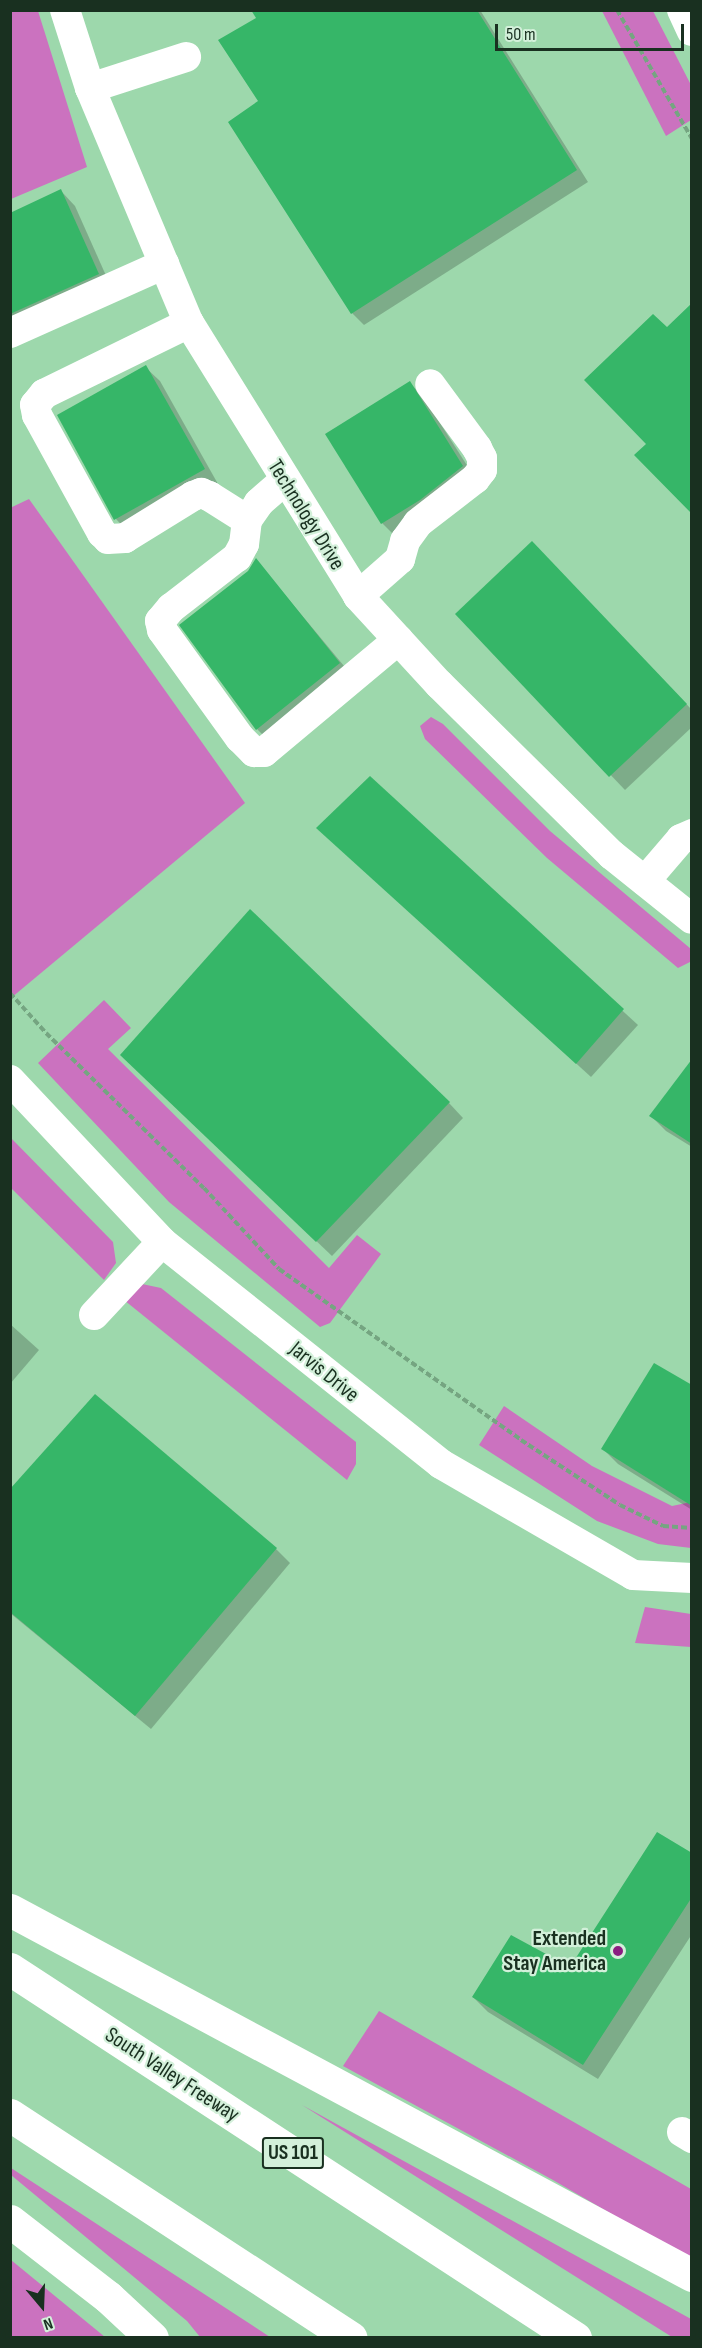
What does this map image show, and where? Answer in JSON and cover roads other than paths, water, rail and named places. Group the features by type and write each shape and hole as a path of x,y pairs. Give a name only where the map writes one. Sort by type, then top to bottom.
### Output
{"highway":[{"path":"10,1910 692,2275"},
{"name":"South Valley Freeway","path":"10,1969 575,2337"},
{"path":"10,2115 351,2337"},
{"path":"10,2221 84,2277 152,2337"}],"street":[{"name":"Technology Drive","path":"65,10 90,88 189,322 358,596 439,684 612,855 692,919"},
{"path":"681,10 692,32"},
{"path":"90,88 186,57"},
{"path":"10,333 164,264"},
{"path":"189,322 44,394 36,405 37,415 102,533 108,539 125,538 201,493 209,495 247,520"},
{"path":"358,596 400,559 405,541 418,523 475,479 482,470 482,458 477,448 430,384"},
{"path":"285,480 259,503 247,520 244,544 237,557 171,608 160,621 162,630 240,738 254,752 264,752 398,640"},
{"path":"645,881 681,838 692,834"},
{"name":"Jarvis Drive","path":"10,1080 162,1242 441,1464 633,1575 692,1578"},
{"path":"94,1315 162,1242"}],"place":[{"name":"Extended Stay America","path":"618,1951"}]}
